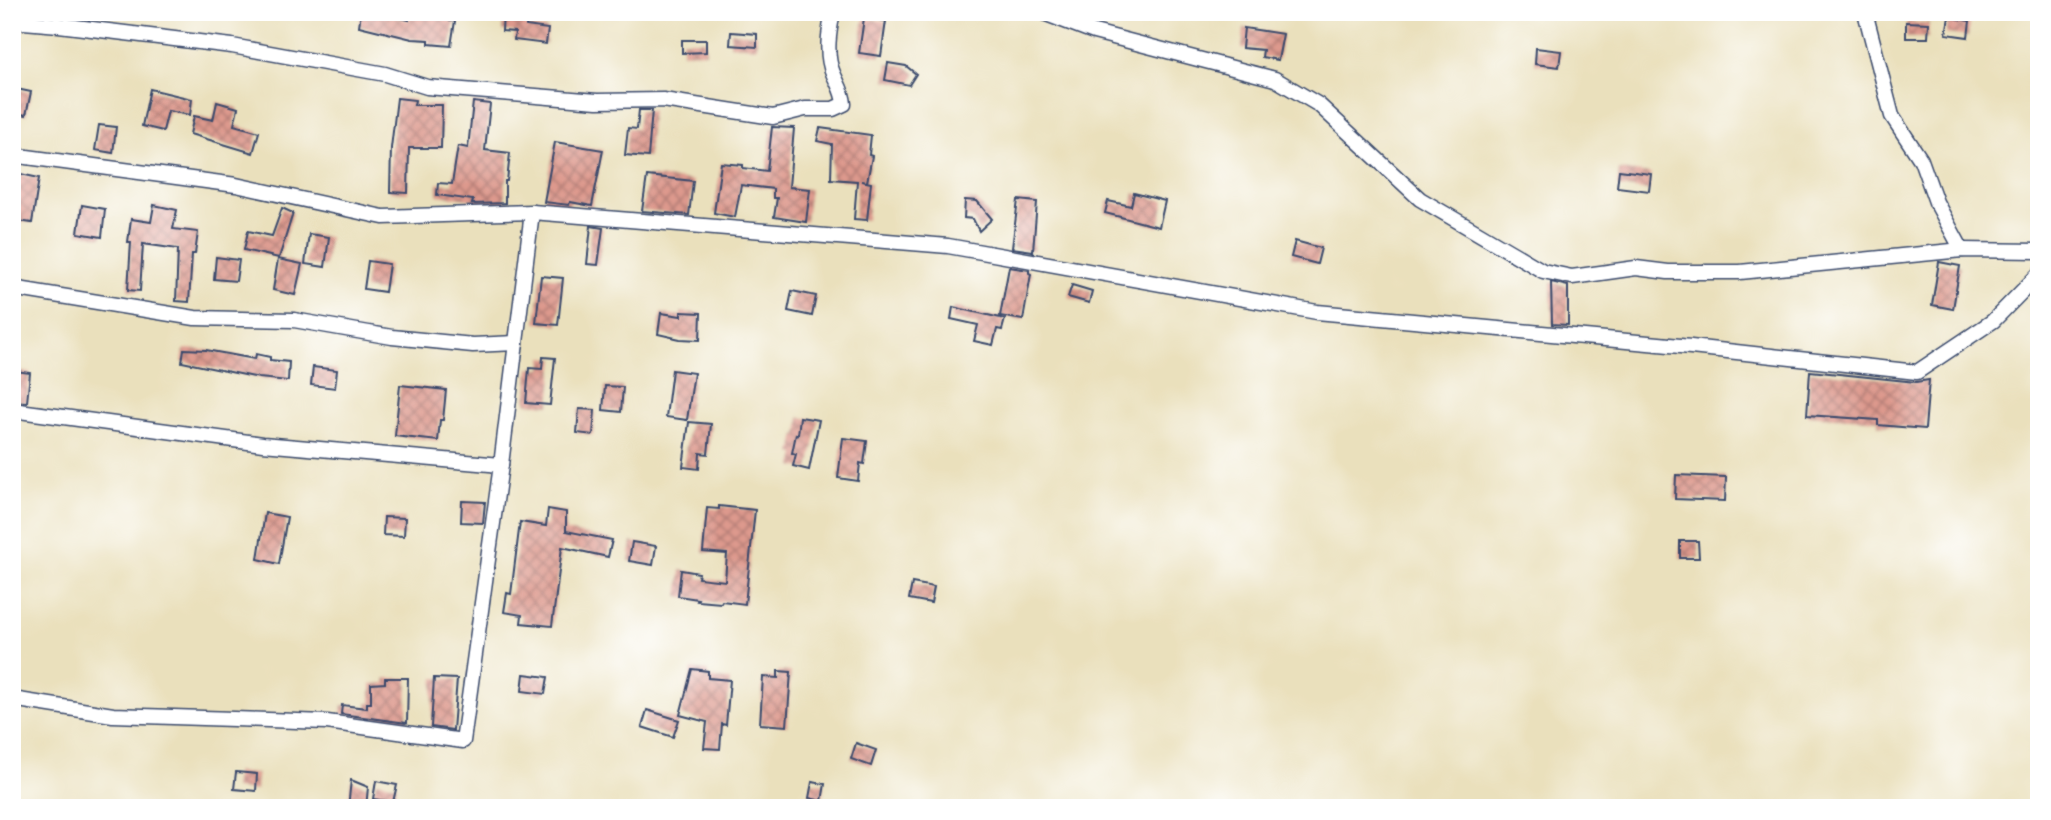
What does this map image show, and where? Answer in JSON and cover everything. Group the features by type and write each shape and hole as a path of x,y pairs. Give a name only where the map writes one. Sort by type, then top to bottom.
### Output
{"street":[{"path":"12,22 59,25 232,46 385,74 427,87 597,101 663,100 772,117 805,109 832,109 844,104 843,90 832,71 828,46 833,12"},
{"path":"1041,12 1094,32 1275,79 1319,105 1420,199 1543,271 1572,277 1636,268 1668,272 1740,272 1962,250 2039,251"},
{"path":"1865,12 1892,116 1921,160 1936,202 1962,250"},
{"path":"12,155 236,185 383,217 532,212 948,246 1317,312 1691,347 1917,372 1993,321 2039,274"},
{"path":"12,699 113,715 327,722 463,741 532,212"},
{"path":"12,288 195,318 294,320 392,337 473,345 516,343"},
{"path":"12,410 263,444 501,465"}],"building":[{"path":"361,12 377,12 409,20 410,12 450,12 450,21 455,21 451,46 429,44 429,40 412,39 359,26"},
{"path":"503,12 527,12 526,26 548,29 546,44 514,40 515,32 502,31"},
{"path":"1949,17 1970,21 1968,37 1946,34"},
{"path":"864,18 886,21 881,56 859,53"},
{"path":"1906,22 1929,23 1928,38 1906,38"},
{"path":"1244,28 1283,34 1278,60 1262,57 1263,50 1242,48"},
{"path":"731,32 757,34 757,47 730,45"},
{"path":"682,40 706,40 706,52 682,53"},
{"path":"1536,48 1561,51 1559,67 1535,64"},
{"path":"888,63 906,66 916,74 909,85 885,80"},
{"path":"12,88 31,92 26,115 12,112"},
{"path":"150,89 192,99 190,115 168,111 163,131 142,126"},
{"path":"397,98 415,100 414,105 442,105 441,148 409,148 408,193 390,192 391,148"},
{"path":"217,102 238,108 234,125 259,132 253,153 190,134 194,116 213,120"},
{"path":"473,102 490,104 485,150 510,153 505,181 505,203 472,204 473,200 437,195 438,183 452,184 458,146 468,148"},
{"path":"639,110 652,110 648,157 625,155 628,128 637,129"},
{"path":"99,125 116,127 113,153 95,150"},
{"path":"772,127 794,128 789,187 810,189 806,222 774,217 777,198 773,198 773,189 741,185 735,217 714,213 721,163 767,171"},
{"path":"820,128 871,135 869,155 872,156 867,182 861,181 871,183 867,220 854,219 857,181 831,179 832,144 817,141"},
{"path":"555,142 603,150 592,206 570,202 569,205 544,202"},
{"path":"1619,170 1651,174 1649,191 1617,187"},
{"path":"12,174 39,178 32,223 12,220"},
{"path":"647,176 693,181 689,215 642,211"},
{"path":"1134,193 1165,201 1159,227 1105,213 1108,201 1131,206"},
{"path":"965,200 977,201 992,219 979,231 973,219 964,218"},
{"path":"1018,200 1037,202 1033,251 1012,248"},
{"path":"82,205 105,209 102,237 78,233"},
{"path":"154,205 177,210 173,229 198,232 195,254 192,254 189,302 176,301 178,249 143,244 140,291 128,290 131,219 151,222"},
{"path":"282,208 293,213 279,258 244,250 248,231 272,236"},
{"path":"591,226 603,228 598,265 587,264"},
{"path":"309,234 329,237 325,267 305,264"},
{"path":"1295,241 1321,248 1317,264 1291,257"},
{"path":"216,257 239,260 236,281 214,279"},
{"path":"278,259 302,264 295,295 273,290"},
{"path":"368,261 389,264 385,292 364,289"},
{"path":"1939,262 1960,266 1953,309 1932,305"},
{"path":"1009,267 1029,270 1031,274 1023,320 1000,316"},
{"path":"541,276 563,278 558,325 536,323"},
{"path":"1551,282 1568,286 1568,325 1552,324"},
{"path":"1072,285 1092,291 1089,303 1068,297"},
{"path":"792,291 816,296 812,316 788,311"},
{"path":"953,307 1005,319 1002,330 997,329 993,345 974,341 978,325 951,319"},
{"path":"681,312 701,313 700,340 658,334 661,313 681,316"},
{"path":"184,349 255,359 256,354 270,357 270,360 289,362 288,381 259,378 182,362"},
{"path":"543,357 555,358 550,405 526,403 529,368 542,369"},
{"path":"313,367 337,370 335,388 311,385"},
{"path":"672,370 694,373 687,420 666,417"},
{"path":"16,371 30,373 27,402 12,401 12,385"},
{"path":"1810,371 1916,382 1929,380 1925,429 1878,425 1878,420 1807,415"},
{"path":"400,385 446,390 438,441 395,436"},
{"path":"605,386 623,387 621,412 603,410"},
{"path":"579,409 595,410 593,435 577,433"},
{"path":"800,417 819,420 809,470 793,466 796,454 792,453"},
{"path":"689,422 711,424 708,454 700,453 699,469 683,467"},
{"path":"843,438 867,441 864,464 860,463 858,481 838,478"},
{"path":"1676,475 1726,477 1725,501 1675,499"},
{"path":"462,501 485,502 483,523 461,522"},
{"path":"719,506 755,510 745,604 697,601 698,599 678,596 681,570 699,573 698,578 725,581 727,554 703,552 707,508 719,509"},
{"path":"548,509 566,512 566,531 612,540 608,557 562,547 552,626 521,623 522,615 504,612 507,593 511,594 520,522 546,526"},
{"path":"265,513 287,517 279,564 258,559"},
{"path":"384,517 405,518 404,536 383,535"},
{"path":"1680,541 1698,541 1699,558 1680,558"},
{"path":"632,542 656,546 653,565 629,561"},
{"path":"912,583 934,587 931,603 909,599"},
{"path":"692,669 708,671 708,678 730,680 726,725 722,724 720,749 704,748 707,722 680,715"},
{"path":"778,671 791,672 787,726 760,724 763,677 778,678"},
{"path":"524,674 548,677 545,694 522,691"},
{"path":"385,678 408,678 407,723 341,714 342,705 367,708 367,703 371,703 371,684 385,683"},
{"path":"434,678 457,679 453,730 431,727"},
{"path":"647,710 679,720 673,737 642,727"},
{"path":"856,743 876,750 871,766 851,759"},
{"path":"236,772 257,774 256,791 234,789"},
{"path":"351,780 368,787 366,808 348,808"},
{"path":"376,781 397,785 393,802 373,799"},
{"path":"812,782 825,784 822,801 809,798"}]}
